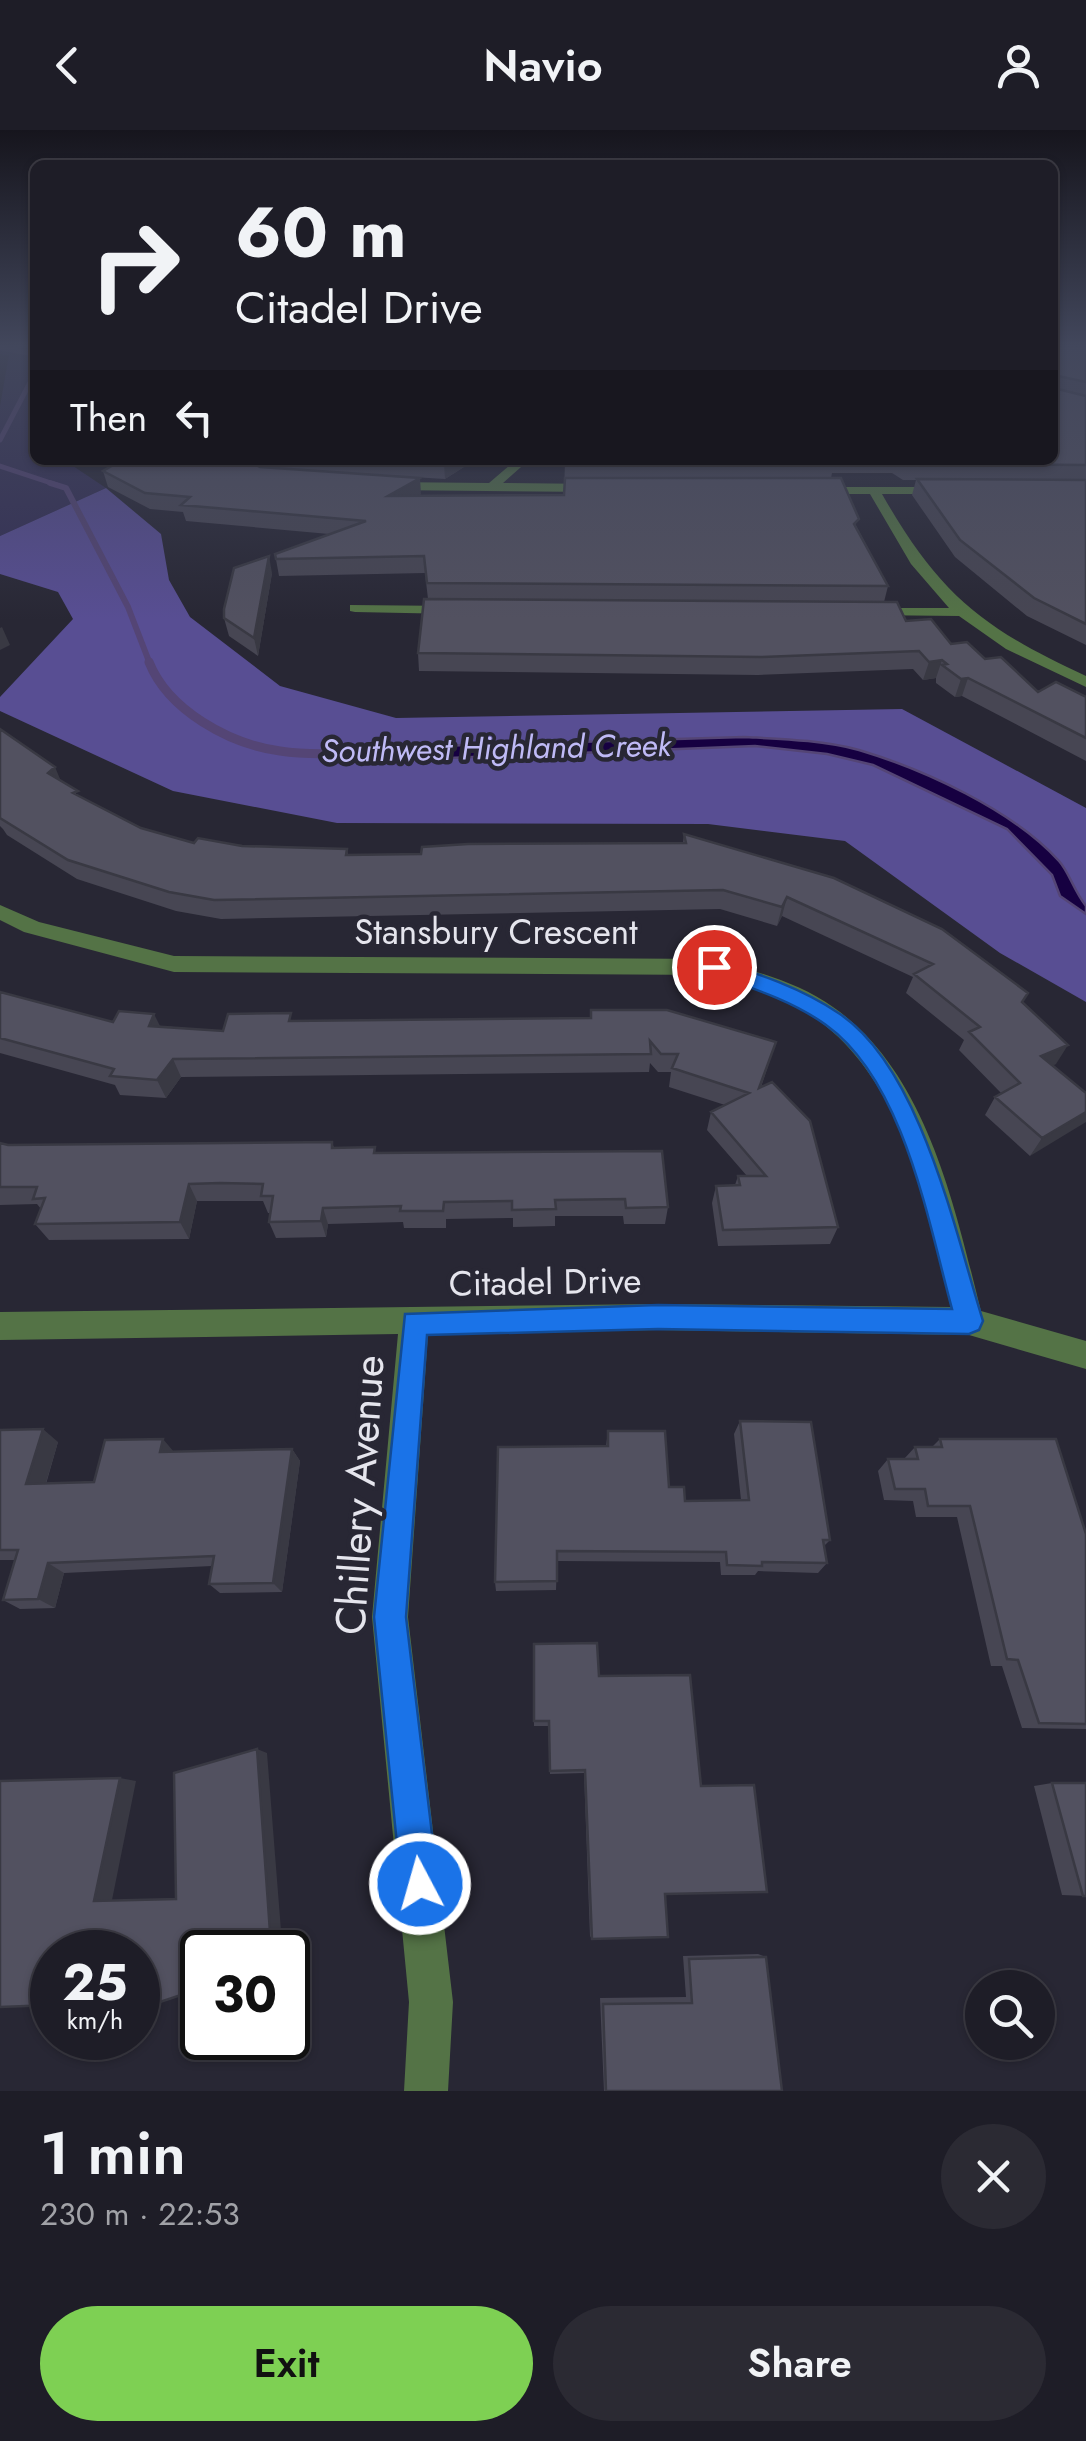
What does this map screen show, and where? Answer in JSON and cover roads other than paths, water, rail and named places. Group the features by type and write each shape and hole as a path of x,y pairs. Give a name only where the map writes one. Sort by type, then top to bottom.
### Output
{"street":[{"path":"492,486 517,465"},
{"path":"374,485 606,488"},
{"path":"798,490 970,489"},
{"path":"874,490 916,566 958,612 1001,641 1086,682"},
{"path":"355,608 472,610"},
{"path":"859,612 958,612"},
{"name":"Stansbury Crescent","path":"0,912 32,927 174,964 714,967 791,994 836,1021 879,1070 900,1106 918,1146 969,1321"},
{"name":"Citadel Drive","path":"0,1326 658,1317 969,1321 1086,1355"},
{"name":"Chillery Avenue","path":"414,1322 390,1617 431,2002 426,2091"}],"water":[{"name":"Southwest Highland Creek","path":"744,737 816,742 859,750 911,768 966,794 1017,825 1059,861 1086,906 1086,914 1060,896 1052,875 1007,829 873,765 827,754 755,746 449,758 409,755 406,750"}],"waterway":[{"name":"Southwest Highland Creek","path":"0,466 57,485"},
{"name":"Southwest Highland Creek","path":"50,483 66,488 128,607 150,664"},
{"name":"Southwest Highland Creek","path":"150,664 170,695 185,709 241,741 295,753 406,750"}]}
